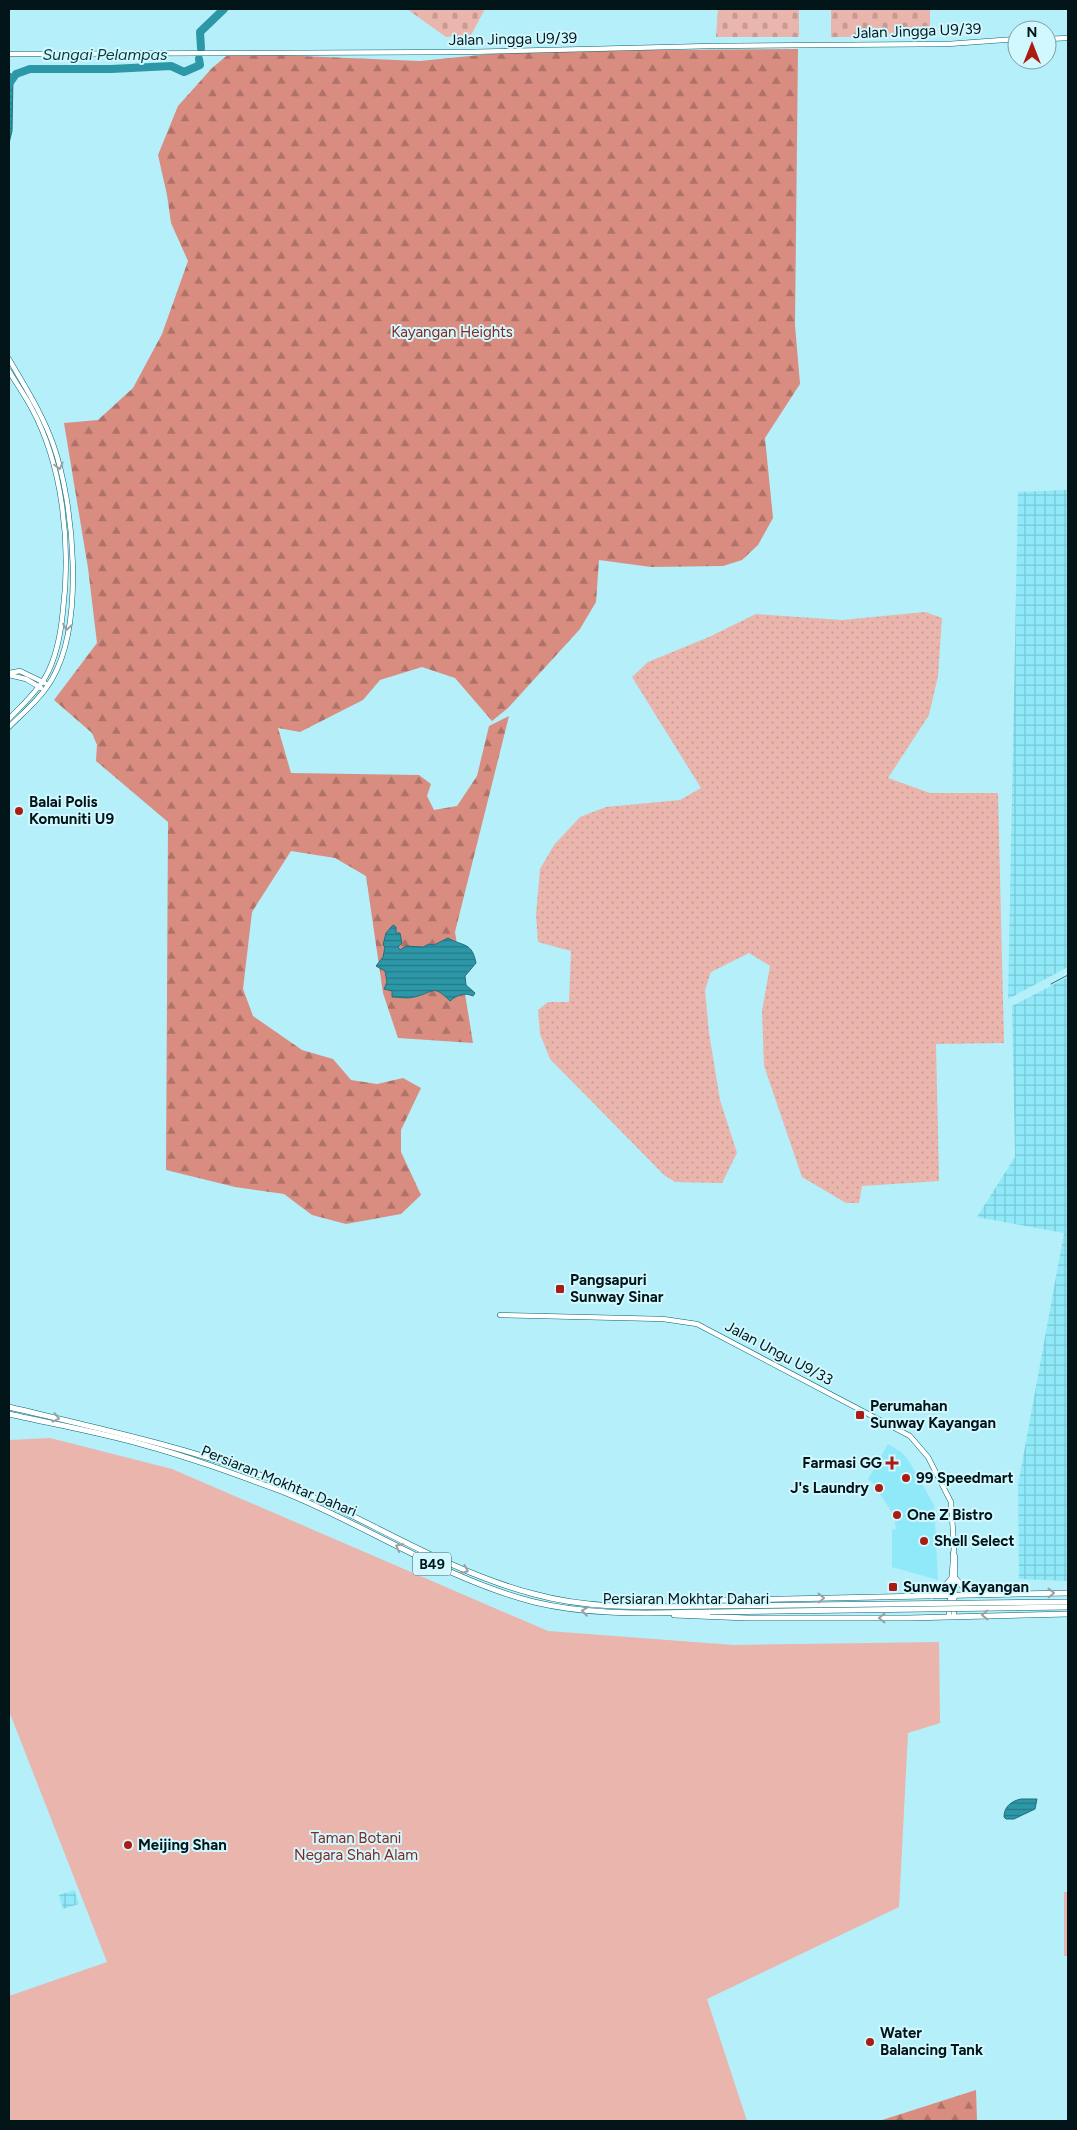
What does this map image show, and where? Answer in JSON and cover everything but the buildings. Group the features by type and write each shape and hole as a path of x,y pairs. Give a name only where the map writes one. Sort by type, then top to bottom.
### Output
{"main road":[{"name":"Persiaran Mokhtar Dahari","path":"9,1407 177,1448 270,1478 336,1506 462,1569 534,1594 562,1600 600,1605 710,1609 1068,1607"},
{"name":"Persiaran Mokhtar Dahari","path":"9,1414 140,1444 238,1475 325,1510 430,1563 500,1592 560,1608 600,1613 668,1614 710,1609 1068,1602"},
{"path":"926,1598 939,1593 953,1578 967,1591 975,1594"},
{"path":"668,1607 694,1602 926,1598 975,1594 1068,1593"},
{"path":"909,1618 932,1614 933,1602 926,1598"},
{"path":"668,1614 680,1617 909,1618 1068,1614"}],"street":[{"name":"Jalan Jingga U9/39","path":"9,54 492,52 711,46 948,44 1007,40"},
{"path":"9,359 40,413 53,444 62,477 69,517 72,586 61,659 45,690 9,727"},
{"path":"9,371 31,407 48,448 62,503 66,549 66,586 58,644 47,674 39,687 9,718"},
{"path":"9,674 20,671 34,676 48,685"},
{"path":"9,674 31,682 45,690"},
{"path":"34,676 47,674"},
{"path":"31,682 32,695"},
{"name":"Jalan Ungu U9/33","path":"500,1316 663,1319 688,1322 707,1329 910,1436 921,1446 951,1502 953,1553 955,1556 951,1616"}],"shaded area":[{"path":"9,72 13,76 12,131 9,143"},
{"path":"1068,490 1068,967 1008,999 1018,492"},
{"path":"393,925 396,927 396,933 400,933 402,943 398,947 400,950 406,946 423,947 429,944 434,945 448,938 470,948 476,963 465,976 466,985 475,993 473,996 461,995 450,1001 440,992 433,991 411,998 392,997 392,991 384,989 387,982 385,971 376,966 383,957 386,933"},
{"path":"1068,977 1068,1581 1019,1579 1018,1485 1064,1233 977,1217 1015,1157 1012,1006"},
{"path":"888,1444 901,1452 909,1461 934,1505 938,1580 892,1567 892,1530 896,1529 894,1516 873,1483 868,1479"},
{"path":"1037,1799 1035,1809 1014,1819 1006,1819 1004,1813 1007,1807 1014,1801"},
{"path":"74,1890 79,1904 63,1909 59,1895"}],"green space":[{"path":"407,9 485,9 471,35 446,37"},
{"path":"718,9 799,9 799,37 716,37"},
{"path":"831,9 930,9 930,37 831,37"},
{"name":"Kayangan Heights","path":"798,49 795,325 800,384 765,438 773,518 758,545 742,560 723,566 651,567 599,560 596,602 580,629 508,708 492,721 455,678 422,667 380,680 363,700 300,732 278,728 291,773 419,775 431,784 427,796 434,810 457,806 477,776 489,726 509,716 455,932 473,1043 398,1038 383,993 366,876 335,858 291,851 252,912 243,989 253,1016 302,1050 333,1059 351,1080 377,1084 403,1078 421,1088 401,1130 401,1152 421,1195 401,1214 346,1224 312,1215 284,1194 235,1187 166,1170 168,822 96,761 97,745 92,733 54,700 97,643 88,568 64,423 98,420 133,388 162,334 188,261 171,223 158,155 178,106 212,68 230,53 420,61 519,51"},
{"path":"925,612 942,618 938,676 929,715 888,778 930,793 998,793 1004,1043 936,1044 939,1181 862,1186 859,1203 846,1203 802,1177 764,1066 762,1011 770,966 749,953 711,972 705,990 709,1033 720,1100 737,1153 722,1183 675,1182 664,1175 550,1059 540,1034 538,1010 548,1002 569,1002 571,951 538,942 536,915 540,869 554,845 580,817 606,807 680,800 701,788 632,677 648,662 709,637 756,614 842,620"},
{"name":"Taman Botani Negara Shah Alam","path":"50,1438 172,1469 548,1631 734,1645 939,1642 940,1723 908,1733 899,1907 707,1999 747,2121 9,2121 9,1996 107,1962 9,1711 9,1440"},
{"path":"1064,1892 1068,1892 1068,1956 1064,1956"},
{"path":"976,2090 977,2121 879,2121"}],"waterway":[{"name":"Sungai Pelampas","path":"201,48 200,32 224,9"},
{"name":"Sungai Pelampas","path":"9,84 16,74 30,69 111,69 171,66 184,72 200,65 199,59"},
{"path":"1051,984 1068,975"}],"place":[{"name":"Balai Polis Komuniti U9","path":"19,811"},
{"name":"Pangsapuri Sunway Sinar","path":"560,1289"},
{"name":"Perumahan Sunway Kayangan","path":"860,1415"},
{"name":"Farmasi GG","path":"892,1463"},
{"name":"99 Speedmart","path":"906,1478"},
{"name":"J's Laundry","path":"879,1488"},
{"name":"One Z Bistro","path":"897,1515"},
{"name":"Shell Select","path":"924,1541"},
{"name":"Sunway Kayangan","path":"893,1587"},
{"name":"Meijing Shan","path":"128,1845"},
{"name":"Water Balancing Tank","path":"870,2042"}]}
